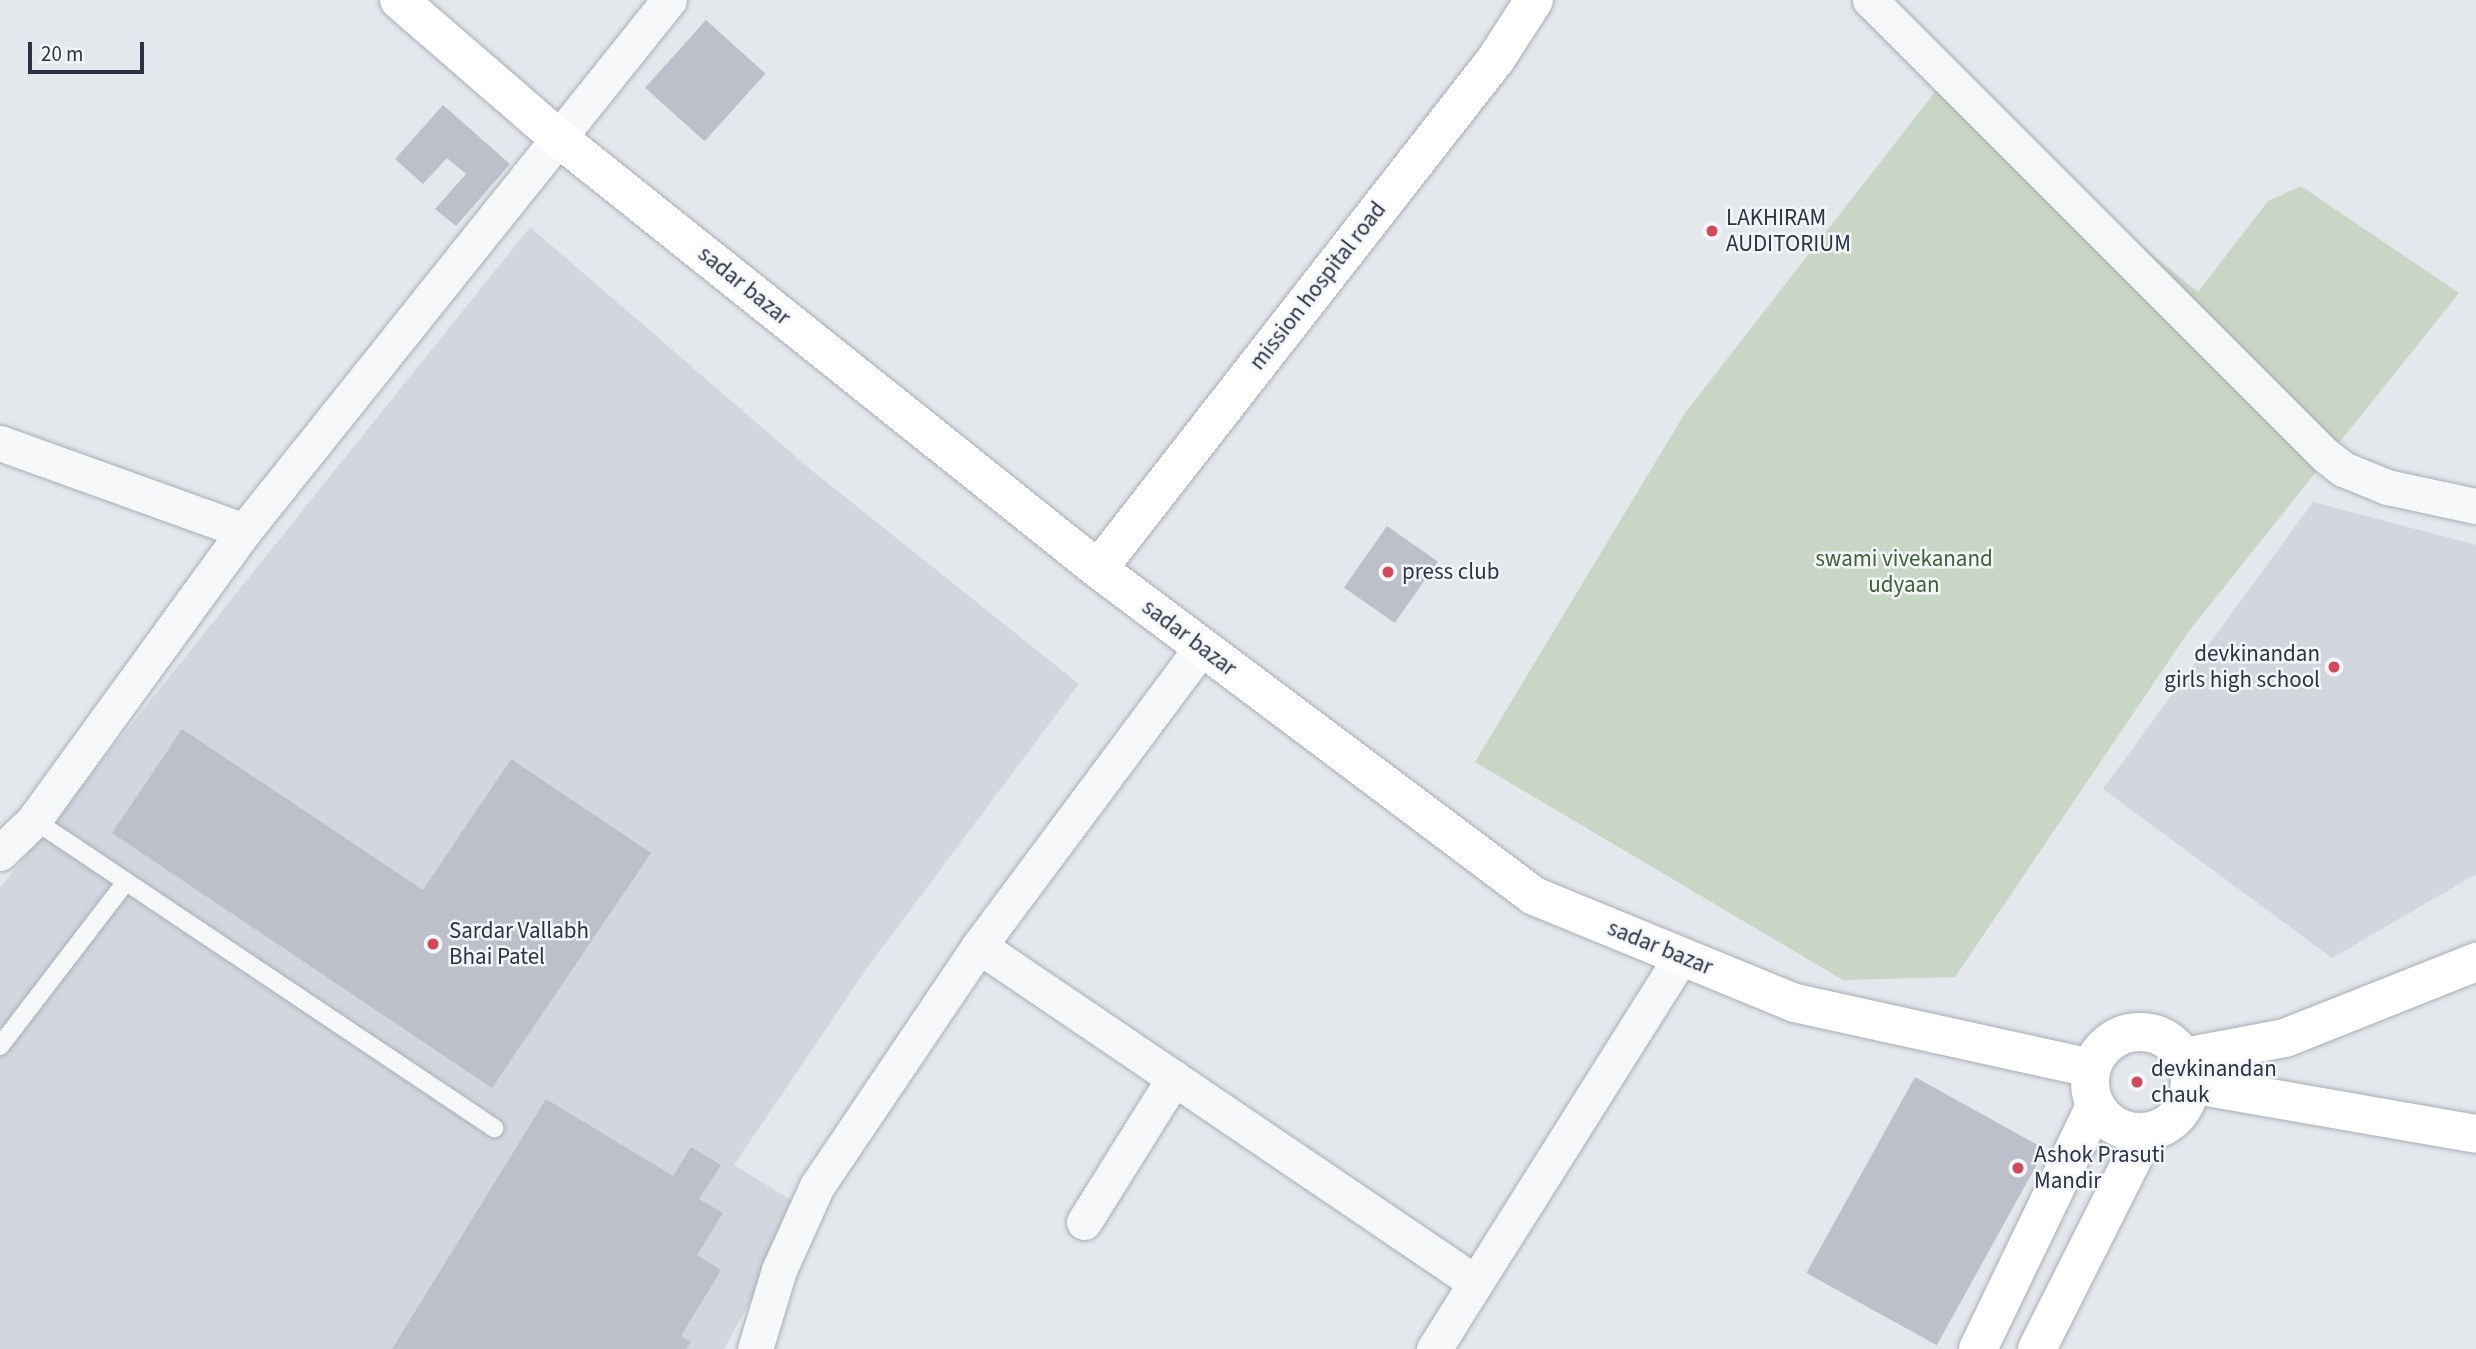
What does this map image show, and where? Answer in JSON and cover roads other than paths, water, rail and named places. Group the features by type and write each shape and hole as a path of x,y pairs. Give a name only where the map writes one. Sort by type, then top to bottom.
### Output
{"main road":[{"name":"sadar bazar","path":"399,0 556,136 1098,569 1534,896 1795,1003 2091,1068"},
{"name":"mission hospital road","path":"1098,569 1496,59 1534,0"},
{"path":"2187,1070 2285,1038 2476,962"},
{"path":"2187,1070 2180,1113 2165,1126 2146,1132 2126,1131 2108,1121 2095,1107 2088,1087 2091,1068 2107,1044 2133,1031 2154,1032 2187,1070 2476,1134"},
{"path":"1978,1349 2095,1107"},
{"path":"2037,1349 2146,1132"}],"street":[{"path":"0,853 34,820 244,531 556,136 669,0"},
{"path":"1870,0 2325,455 2343,469 2387,487 2476,506"},
{"path":"0,443 244,531"},
{"path":"754,1349 779,1270 817,1186 979,946 1202,647"},
{"path":"979,946 1476,1283"},
{"path":"1433,1349 1681,957"},
{"path":"1084,1222 1174,1078"}],"lane":[{"path":"34,820 494,1128"},
{"path":"0,1046 126,882"}],"place":[{"name":"LAKHIRAM AUDITORIUM","path":"1712,231"},
{"name":"press club","path":"1388,572"},
{"name":"devkinandan girls high school","path":"2334,667"},
{"name":"Sardar Vallabh Bhai Patel","path":"433,944"},
{"name":"devkinandan chauk","path":"2137,1082"},
{"name":"Ashok Prasuti Mandir","path":"2018,1168"}],"park label":[{"name":"swami vivekanand udyaan","path":"1904,572"}]}
